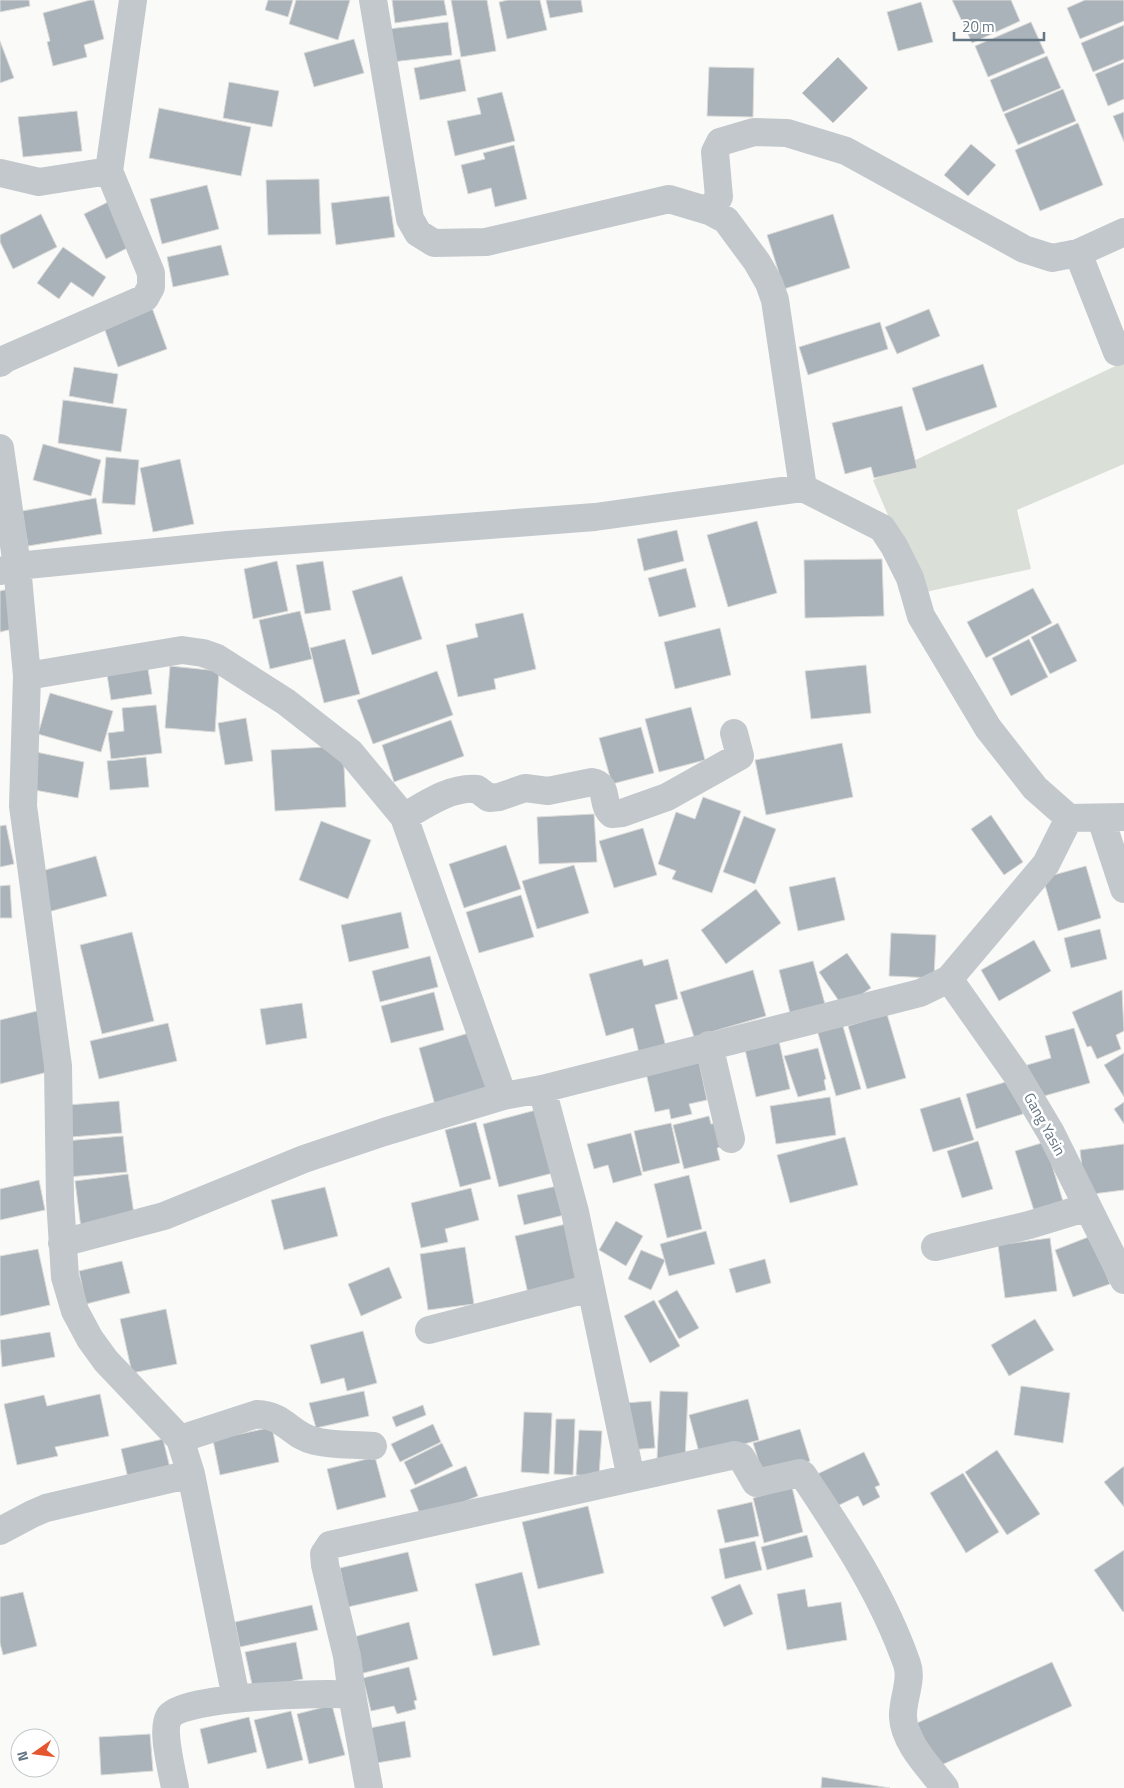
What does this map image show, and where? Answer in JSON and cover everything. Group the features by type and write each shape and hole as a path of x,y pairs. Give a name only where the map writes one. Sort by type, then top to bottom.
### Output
{"street":[{"path":"0,363 4,359 145,298 151,287 151,273 108,171 132,0"},
{"path":"373,0 410,219 418,233 434,243 486,242 669,200 709,211 726,220 757,262 776,300 803,488"},
{"path":"709,211 719,197 716,152 720,142 754,132 788,133 846,151 1024,249 1052,258 1078,254 1124,232"},
{"path":"0,173 39,182 108,171"},
{"path":"1078,254 1117,352"},
{"path":"0,448 8,569 27,676 23,806 58,1066 62,1243 65,1277 75,1310 90,1339 106,1361 180,1439 192,1474 236,1698"},
{"path":"8,569 228,545 595,517 803,488 882,528 894,546 910,578 921,616 988,728 1035,788 1069,818 1113,818 1124,889"},
{"path":"27,676 182,650 203,653 217,658 286,702 350,752 404,817 503,1096"},
{"path":"404,817 436,798 456,790 477,789 489,798 499,798 525,788 548,791 592,782 599,783 603,787 609,811 612,814 622,813 667,797 740,756 734,733"},
{"path":"62,1243 164,1216 304,1159 503,1096 542,1089 709,1045 920,993 949,978 1046,864 1069,818"},
{"name":"Gang Yasin","path":"949,978 1016,1074 1051,1133 1124,1280"},
{"path":"709,1045 731,1139"},
{"path":"542,1089 575,1212 631,1478"},
{"path":"935,1248 1028,1225 1088,1207"},
{"path":"429,1330 590,1288"},
{"path":"180,1439 258,1414 269,1414 281,1420 300,1435 315,1442 373,1446"},
{"path":"369,1788 347,1656 325,1565 324,1554 330,1545 735,1455 741,1457 756,1483 800,1473 803,1475 868,1576 886,1610 908,1667 903,1717 906,1732 916,1750 945,1788"},
{"path":"0,1531 46,1508 192,1474"},
{"path":"175,1788 165,1727 169,1715 181,1708 236,1698 334,1693 352,1694"}],"shaded area":[{"path":"1124,362 1124,464 1017,510 1031,569 921,593 873,480"}],"building":[{"path":"0,0 29,0 30,6 0,12"},
{"path":"94,0 104,39 84,45 87,57 53,66 47,42 50,41 43,13"},
{"path":"268,0 293,0 288,17 265,10"},
{"path":"296,0 350,0 338,40 289,24"},
{"path":"392,0 444,0 447,15 395,23"},
{"path":"451,0 487,0 496,51 461,57"},
{"path":"508,0 540,0 547,30 507,39 499,2"},
{"path":"546,0 581,0 583,12 550,18"},
{"path":"952,0 1011,0 1020,21 972,43"},
{"path":"1085,0 1124,0 1124,21 1080,39 1067,8"},
{"path":"921,2 933,42 898,51 887,12"},
{"path":"448,22 452,55 392,62 388,29"},
{"path":"1031,22 1045,53 988,77 975,46"},
{"path":"1124,25 1124,59 1093,72 1081,43"},
{"path":"354,39 364,73 314,87 304,53"},
{"path":"0,41 14,78 0,83"},
{"path":"1047,56 1061,88 1003,112 990,80"},
{"path":"838,57 868,88 833,123 802,93"},
{"path":"460,59 466,91 420,100 414,68"},
{"path":"1124,62 1124,99 1108,106 1095,74"},
{"path":"709,67 754,68 753,117 707,116"},
{"path":"229,82 279,91 272,127 223,118"},
{"path":"1063,89 1076,121 1018,145 1004,114"},
{"path":"502,92 515,141 455,156 447,121 481,114 477,98"},
{"path":"159,108 251,127 241,176 149,158"},
{"path":"77,111 82,151 23,157 18,117"},
{"path":"1124,112 1124,142 1113,116"},
{"path":"1078,123 1103,185 1040,211 1015,150"},
{"path":"971,144 996,165 968,196 944,175"},
{"path":"514,145 527,199 495,207 491,188 468,194 461,165 485,159 483,153"},
{"path":"319,179 321,234 268,235 266,180"},
{"path":"207,185 219,229 162,244 150,199"},
{"path":"389,196 395,237 336,245 331,203"},
{"path":"114,199 135,244 106,259 84,214"},
{"path":"41,214 57,247 13,269 0,242 0,235"},
{"path":"833,214 850,268 784,289 767,235"},
{"path":"221,245 229,275 173,287 167,257"},
{"path":"63,247 106,277 93,297 71,282 59,299 37,283"},
{"path":"151,305 167,349 118,367 102,322"},
{"path":"929,309 940,336 897,354 885,327"},
{"path":"880,322 888,349 808,375 799,347"},
{"path":"983,364 997,407 926,431 912,388"},
{"path":"74,367 118,374 113,404 69,396"},
{"path":"63,400 127,409 121,452 58,443"},
{"path":"902,406 917,468 874,478 871,467 845,474 832,423"},
{"path":"43,444 101,460 91,496 33,480"},
{"path":"106,457 139,460 135,505 102,503"},
{"path":"180,459 194,524 153,532 140,468"},
{"path":"96,498 102,534 28,546 22,511"},
{"path":"757,521 777,593 728,607 707,535"},
{"path":"677,530 684,561 644,571 637,539"},
{"path":"882,559 884,616 805,618 804,560"},
{"path":"277,561 288,611 253,619 244,569"},
{"path":"323,561 331,610 305,614 296,565"},
{"path":"686,568 696,607 659,617 648,578"},
{"path":"402,576 422,639 372,655 352,591"},
{"path":"13,588 21,627 0,632 0,591"},
{"path":"1033,588 1052,623 986,658 967,622"},
{"path":"300,611 312,659 270,669 259,620"},
{"path":"523,613 536,669 494,679 496,689 458,697 446,645 478,637 475,624"},
{"path":"1058,623 1077,661 1050,674 1031,637"},
{"path":"720,628 731,675 675,689 664,642"},
{"path":"345,639 360,694 324,703 310,648"},
{"path":"1029,639 1048,677 1011,696 992,658"},
{"path":"147,663 152,694 111,700 106,668"},
{"path":"866,665 871,713 811,719 805,671"},
{"path":"170,666 219,671 215,732 165,728"},
{"path":"437,671 453,715 373,744 357,700"},
{"path":"50,693 113,711 101,752 38,734"},
{"path":"156,705 162,753 111,759 108,733 124,731 122,708"},
{"path":"691,707 705,760 659,772 645,719"},
{"path":"246,718 253,761 225,765 218,723"},
{"path":"451,720 464,756 394,782 382,745"},
{"path":"641,727 654,773 612,784 599,738"},
{"path":"842,743 853,797 766,815 755,760"},
{"path":"343,746 346,807 275,811 271,750"},
{"path":"36,752 84,762 78,798 29,789"},
{"path":"146,757 149,787 110,790 107,761"},
{"path":"703,797 741,811 712,893 672,879 676,871 658,864 676,812 695,819"},
{"path":"594,814 597,862 539,864 537,817"},
{"path":"991,815 1023,862 1004,875 971,829"},
{"path":"744,816 776,829 755,884 723,872"},
{"path":"321,821 371,840 348,899 299,880"},
{"path":"6,825 14,864 0,867 0,826"},
{"path":"643,828 657,875 614,888 599,841"},
{"path":"506,845 521,889 464,908 449,864"},
{"path":"96,856 107,896 48,912 38,872"},
{"path":"574,865 589,913 537,929 522,881"},
{"path":"1086,866 1101,918 1058,931 1043,878"},
{"path":"835,877 845,920 798,931 789,887"},
{"path":"10,885 12,918 0,918 0,886"},
{"path":"756,889 781,923 726,964 701,930"},
{"path":"521,895 534,937 479,953 466,912"},
{"path":"401,912 409,948 349,962 341,925"},
{"path":"1100,929 1107,959 1071,968 1064,938"},
{"path":"132,932 154,1021 102,1034 80,945"},
{"path":"891,933 936,935 934,978 889,976"},
{"path":"1034,940 1051,971 999,1001 981,970"},
{"path":"847,953 871,988 843,1007 819,972"},
{"path":"430,956 438,987 380,1002 372,971"},
{"path":"642,959 644,966 668,959 678,999 655,1005 666,1047 639,1053 633,1028 606,1036 589,974"},
{"path":"813,961 825,1004 790,1013 779,970"},
{"path":"753,970 766,1016 694,1037 680,992"},
{"path":"1122,990 1124,1031 1116,1035 1121,1049 1097,1059 1091,1046 1087,1047 1072,1012"},
{"path":"434,992 444,1030 391,1043 381,1006"},
{"path":"302,1003 307,1038 266,1045 260,1009"},
{"path":"41,1010 56,1070 0,1084 0,1020"},
{"path":"887,1014 906,1078 867,1089 848,1026"},
{"path":"168,1023 177,1061 99,1079 90,1041"},
{"path":"842,1023 861,1089 836,1096 817,1030"},
{"path":"1074,1028 1090,1083 1037,1098 1027,1065 1051,1058 1045,1036"},
{"path":"472,1032 488,1090 435,1105 419,1048"},
{"path":"777,1033 790,1089 756,1097 743,1041"},
{"path":"818,1048 826,1079 824,1080 826,1090 798,1097 784,1056"},
{"path":"1124,1053 1124,1097 1104,1065"},
{"path":"699,1062 707,1100 689,1104 692,1114 671,1119 669,1109 655,1112 646,1073"},
{"path":"1012,1080 1023,1114 976,1129 966,1094"},
{"path":"830,1097 836,1135 776,1144 770,1106"},
{"path":"960,1097 974,1140 933,1152 920,1109"},
{"path":"119,1101 122,1133 71,1137 68,1105"},
{"path":"1124,1102 1124,1124 1114,1109"},
{"path":"536,1110 553,1173 499,1187 483,1124"},
{"path":"709,1116 711,1124 722,1122 728,1145 717,1148 720,1160 684,1169 673,1125"},
{"path":"476,1122 491,1179 460,1187 445,1130"},
{"path":"671,1123 680,1163 643,1172 634,1131"},
{"path":"631,1133 642,1175 613,1183 608,1165 594,1169 587,1144"},
{"path":"123,1136 127,1172 68,1177 65,1141"},
{"path":"845,1137 858,1185 790,1203 777,1155"},
{"path":"978,1141 993,1189 962,1198 947,1151"},
{"path":"1045,1142 1065,1208 1036,1217 1015,1151"},
{"path":"1124,1144 1124,1190 1085,1195 1080,1150"},
{"path":"128,1174 135,1221 81,1228 75,1181"},
{"path":"689,1175 702,1229 667,1238 654,1184"},
{"path":"39,1180 45,1210 0,1220 0,1189"},
{"path":"557,1186 564,1215 524,1225 517,1195"},
{"path":"325,1187 338,1236 284,1250 271,1200"},
{"path":"471,1188 479,1220 445,1229 448,1242 421,1248 411,1203"},
{"path":"616,1221 643,1236 626,1266 599,1250"},
{"path":"566,1224 579,1286 529,1298 515,1236"},
{"path":"706,1231 715,1264 669,1276 660,1244"},
{"path":"1091,1236 1110,1284 1073,1297 1055,1250"},
{"path":"1050,1238 1057,1291 1005,1298 998,1245"},
{"path":"465,1247 474,1304 428,1310 420,1254"},
{"path":"38,1249 50,1305 0,1316 0,1256"},
{"path":"641,1250 665,1260 651,1290 628,1279"},
{"path":"765,1259 771,1283 736,1293 729,1269"},
{"path":"122,1261 130,1293 86,1304 79,1271"},
{"path":"389,1267 402,1298 361,1316 348,1284"},
{"path":"677,1290 699,1328 679,1339 658,1301"},
{"path":"654,1300 680,1346 650,1363 624,1316"},
{"path":"166,1309 177,1364 132,1373 120,1319"},
{"path":"1035,1319 1054,1350 1009,1376 991,1345"},
{"path":"363,1331 377,1383 347,1391 344,1378 321,1384 310,1345"},
{"path":"50,1332 55,1357 2,1367 0,1340"},
{"path":"1021,1386 1070,1393 1063,1443 1014,1435"},
{"path":"364,1391 369,1416 316,1428 309,1403"},
{"path":"660,1391 688,1392 685,1461 657,1459"},
{"path":"100,1394 109,1436 55,1447 58,1456 17,1465 4,1404 44,1395 47,1406"},
{"path":"748,1399 759,1440 700,1456 689,1415"},
{"path":"651,1401 655,1448 628,1450 625,1403"},
{"path":"423,1405 426,1415 396,1427 392,1417"},
{"path":"524,1412 552,1413 549,1474 521,1472"},
{"path":"556,1419 575,1419 573,1475 554,1474"},
{"path":"433,1424 441,1442 400,1462 391,1444"},
{"path":"272,1427 279,1462 220,1475 213,1440"},
{"path":"800,1429 810,1461 763,1475 753,1443"},
{"path":"579,1430 602,1431 599,1476 576,1475"},
{"path":"163,1439 170,1468 128,1478 121,1449"},
{"path":"442,1443 453,1466 415,1485 404,1462"},
{"path":"997,1450 1040,1514 1007,1535 965,1472"},
{"path":"864,1452 880,1485 875,1487 880,1497 863,1506 858,1496 829,1510 813,1476"},
{"path":"375,1457 386,1497 337,1510 327,1469"},
{"path":"466,1466 478,1496 422,1519 410,1490"},
{"path":"1124,1466 1124,1507 1104,1482"},
{"path":"963,1473 999,1532 966,1553 930,1493"},
{"path":"792,1487 803,1532 764,1543 753,1498"},
{"path":"752,1502 759,1536 725,1543 717,1510"},
{"path":"588,1506 604,1573 538,1589 522,1522"},
{"path":"807,1535 813,1557 767,1570 761,1547"},
{"path":"755,1541 762,1570 725,1579 719,1549"},
{"path":"1124,1550 1124,1611 1123,1612 1094,1570"},
{"path":"408,1552 418,1591 348,1607 340,1568"},
{"path":"522,1572 540,1645 493,1656 475,1584"},
{"path":"740,1584 753,1614 724,1627 711,1597"},
{"path":"805,1589 808,1607 841,1602 847,1640 787,1650 777,1594"},
{"path":"23,1592 37,1646 3,1655 0,1643 0,1597"},
{"path":"312,1605 318,1630 240,1647 235,1622"},
{"path":"409,1622 418,1659 356,1675 346,1639"},
{"path":"296,1642 303,1679 253,1689 245,1652"},
{"path":"1052,1662 1072,1706 937,1767 917,1723"},
{"path":"409,1667 417,1700 414,1701 416,1709 397,1714 394,1706 371,1711 363,1678"},
{"path":"332,1705 345,1755 309,1764 297,1714"},
{"path":"291,1711 303,1760 267,1769 254,1720"},
{"path":"249,1717 257,1752 208,1764 200,1729"},
{"path":"405,1721 411,1757 371,1764 365,1729"},
{"path":"150,1734 153,1771 101,1775 99,1737"},
{"path":"822,1777 890,1788 821,1788"}]}
